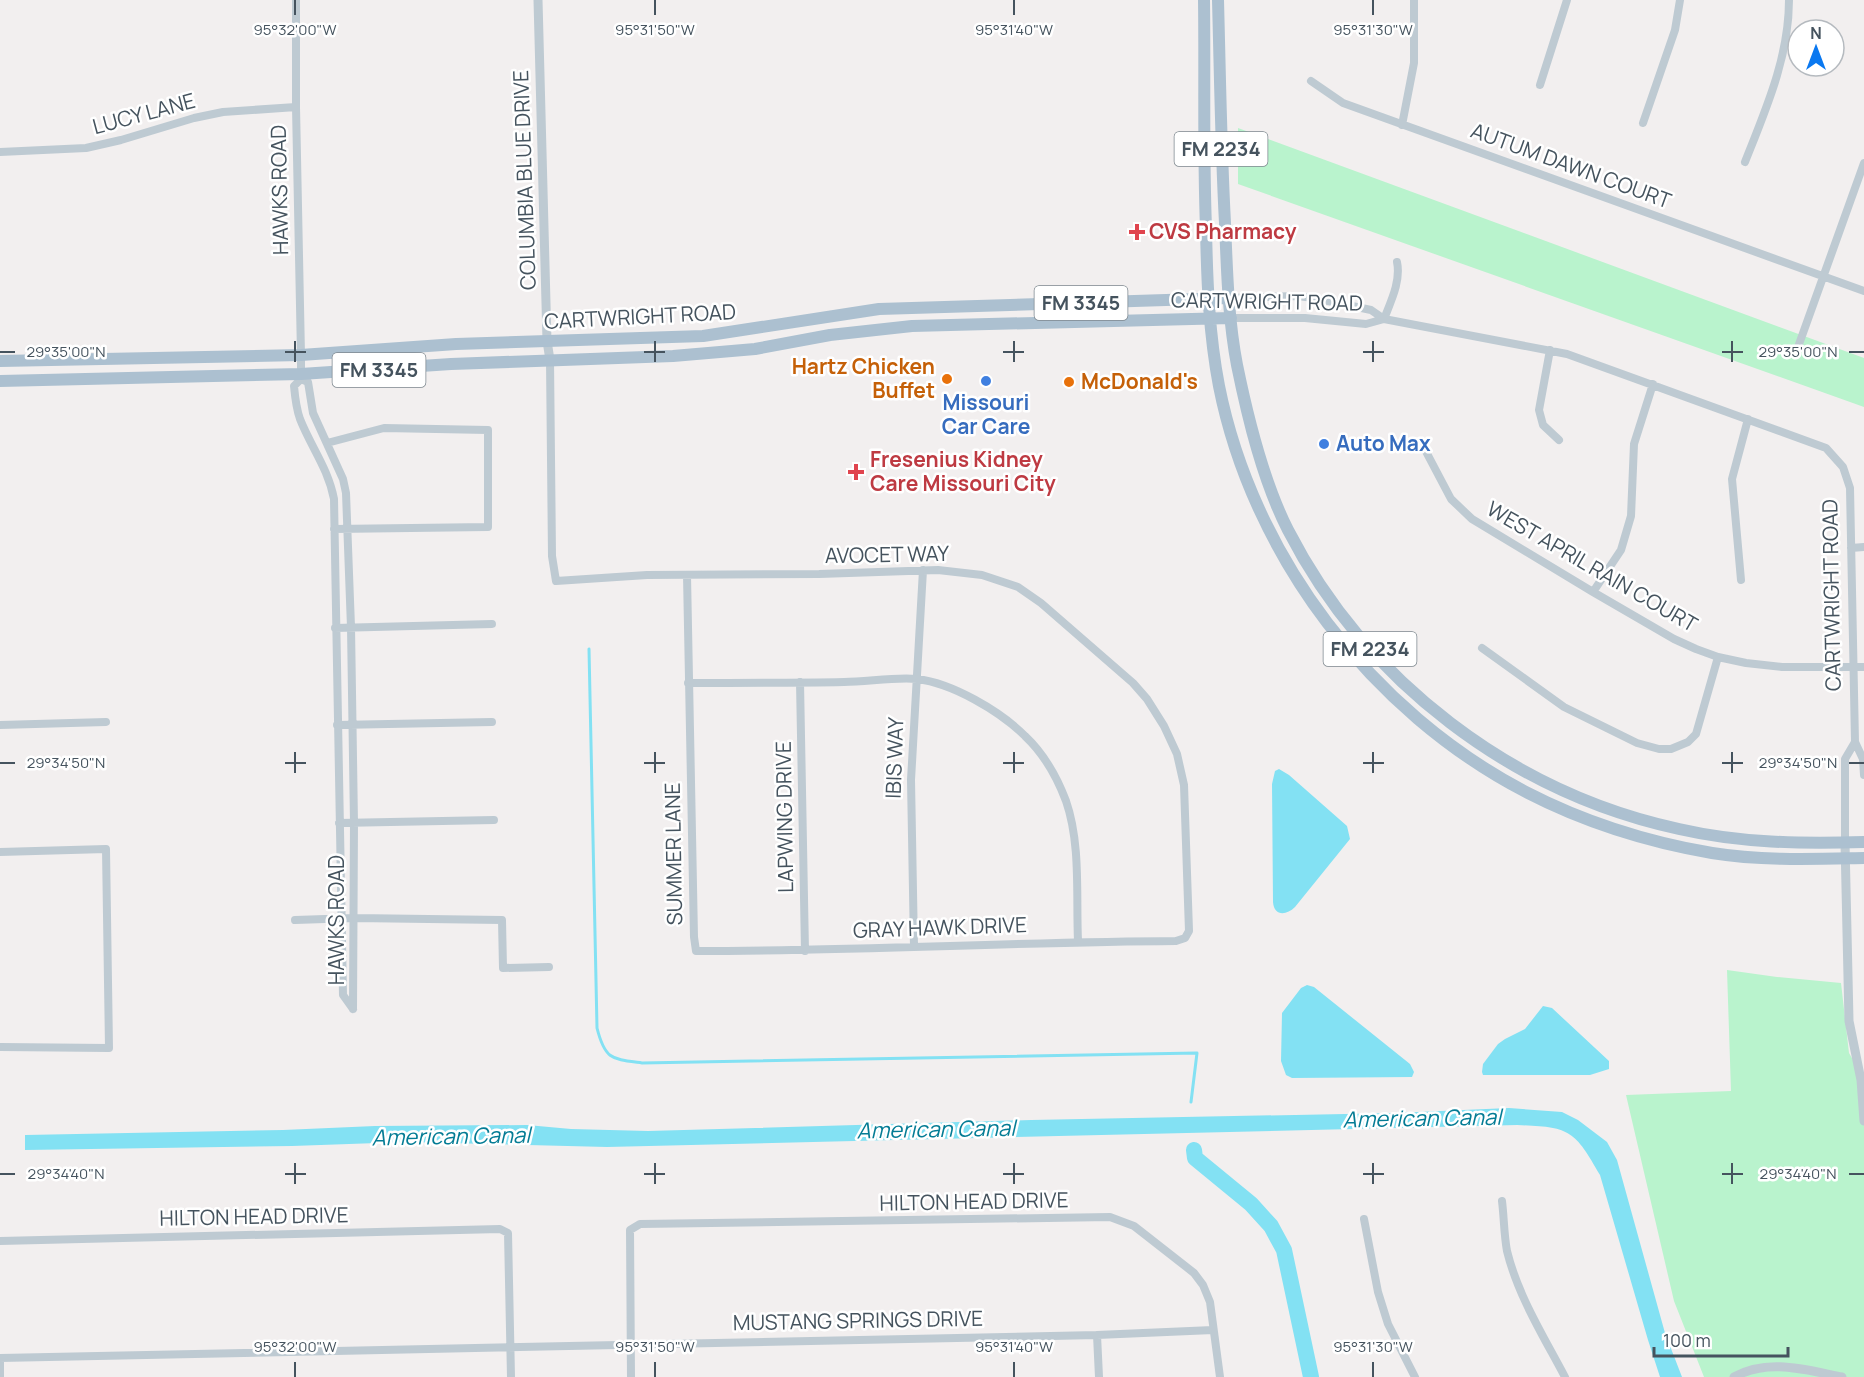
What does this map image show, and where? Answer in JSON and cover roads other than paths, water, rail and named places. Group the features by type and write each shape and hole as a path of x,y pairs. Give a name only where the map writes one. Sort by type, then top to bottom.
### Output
{"main road":[{"name":"FM 2234","path":"1204,0 1204,188 1210,318 1220,387 1232,436 1256,504 1303,589 1326,621 1354,657 1412,713 1453,746 1498,776 1559,808 1640,837 1711,853 1781,859 1864,858"},
{"name":"FM 2234","path":"1218,0 1229,298 1237,365 1271,491 1287,529 1328,596 1392,673 1436,711 1494,754 1546,783 1601,807 1680,830 1762,842 1864,842"},
{"name":"CARTWRIGHT ROAD","path":"0,361 302,355 456,344 703,336 846,314 910,308 1229,298"},
{"path":"1024,305 1025,323"},
{"path":"910,308 912,326"},
{"name":"CARTWRIGHT ROAD","path":"0,381 301,376 550,360 673,356 755,349 830,335 912,326 1231,318"},
{"path":"751,330 755,349"},
{"path":"25,361 26,381"}],"street":[{"name":"HAWKS ROAD","path":"296,0 296,107 302,355 301,376 294,386 297,410 327,471 331,485 334,529 343,995 353,1009 355,918 353,725 346,492 343,479 314,413 308,382 301,376"},
{"name":"COLUMBIA BLUE DRIVE","path":"538,0 547,341 550,360"},
{"path":"1402,125 1414,63 1414,0"},
{"path":"1540,85 1567,0"},
{"path":"1643,123 1675,30 1680,0"},
{"path":"1745,162 1774,88 1784,54 1789,0"},
{"name":"AUTUM DAWN COURT","path":"1311,81 1342,103 1864,291"},
{"name":"LUCY LANE","path":"0,152 86,148 223,112 296,107"},
{"path":"1798,347 1864,163"},
{"path":"1384,319 1397,281 1399,270 1397,262"},
{"name":"CARTWRIGHT ROAD","path":"1229,298 1314,297 1371,310 1384,319 1567,354 1826,448 1843,467 1850,488 1855,742 1863,759 1864,776"},
{"name":"CARTWRIGHT ROAD","path":"1231,318 1305,318 1366,324 1384,319"},
{"path":"1550,350 1539,410 1543,425 1558,440"},
{"name":"AVOCET WAY","path":"550,360 552,556 556,581 687,575 938,570 982,575 1018,587 1041,603 1133,683 1147,699 1164,726 1177,754 1184,785 1189,931 1185,938"},
{"path":"1593,592 1621,550 1631,516 1634,444 1653,384"},
{"path":"1741,580 1732,479 1748,419"},
{"path":"327,443 384,428 488,430 488,526 334,529"},
{"name":"WEST APRIL RAIN COURT","path":"1422,444 1451,500 1472,519 1674,639 1718,657 1746,663 1782,667 1864,667"},
{"path":"1851,548 1864,547"},
{"name":"IBIS WAY","path":"914,947 911,780 923,570"},
{"name":"SUMMER LANE","path":"687,575 696,951"},
{"path":"335,628 492,624"},
{"path":"1482,648 1564,707 1637,743 1659,749 1681,746 1696,734 1718,657"},
{"path":"688,683 916,679 958,692 980,703 1024,735 1054,774 1066,801 1076,858 1078,941"},
{"name":"LAPWING DRIVE","path":"800,682 805,951"},
{"path":"0,725 105,722"},
{"path":"337,725 492,722"},
{"name":"CARTWRIGHT ROAD","path":"1845,843 1845,759 1855,742"},
{"path":"339,823 494,820"},
{"path":"1845,843 1849,1022 1860,1080 1864,1121"},
{"path":"0,852 106,849 109,1048 0,1047"},
{"path":"295,920 355,918 502,920 503,968 549,967"},
{"name":"GRAY HAWK DRIVE","path":"696,951 805,951 1078,941 1176,941 1185,938"},
{"path":"1860,1080 1864,1062"},
{"path":"1502,1201 1507,1250 1515,1275 1527,1306 1565,1377"},
{"name":"HILTON HEAD DRIVE","path":"630,1344 630,1230 640,1224 1110,1217 1134,1226 1194,1274 1203,1285 1210,1302 1220,1377"},
{"path":"1364,1220 1378,1292 1388,1324 1416,1377"},
{"name":"HILTON HEAD DRIVE","path":"0,1241 500,1229 508,1233 511,1346"},
{"name":"MUSTANG SPRINGS DRIVE","path":"0,1359 511,1346 1097,1335 1213,1330"},
{"path":"1097,1335 1099,1377"},
{"path":"630,1344 631,1377"},
{"path":"511,1346 511,1377"},
{"path":"0,1359 0,1377"},
{"path":"1734,1377 1757,1367 1795,1367 1842,1377"}],"water":[{"path":"1279,769 1289,775 1347,826 1350,839 1295,907 1284,913 1276,910 1273,902 1272,784 1275,771"},
{"path":"1307,985 1314,987 1410,1064 1414,1072 1412,1077 1292,1078 1286,1075 1281,1061 1282,1013 1301,988"},
{"path":"1543,1006 1552,1008 1609,1061 1609,1069 1590,1075 1483,1075 1483,1064 1498,1044 1525,1029"},
{"name":"American Canal","path":"1509,1108 1562,1112 1578,1120 1607,1142 1617,1160 1665,1333 1682,1377 1660,1377 1600,1175 1576,1139 1548,1127 1517,1125 607,1147 406,1142 25,1150 25,1135 375,1126 527,1125 571,1129 648,1131 1395,1113"}],"waterway":[{"path":"589,649 597,1028 603,1046 611,1056 642,1063 1197,1053 1191,1102"},
{"path":"1194,1150 1195,1158 1251,1204 1271,1226 1284,1250 1311,1377"}],"place":[{"name":"CVS Pharmacy","path":"1137,232"},
{"name":"Hartz Chicken Buffet","path":"947,379"},
{"name":"Missouri Car Care","path":"986,381"},
{"name":"McDonald's","path":"1069,382"},
{"name":"Auto Max","path":"1324,444"},
{"name":"Fresenius Kidney Care Missouri City","path":"856,472"}]}
